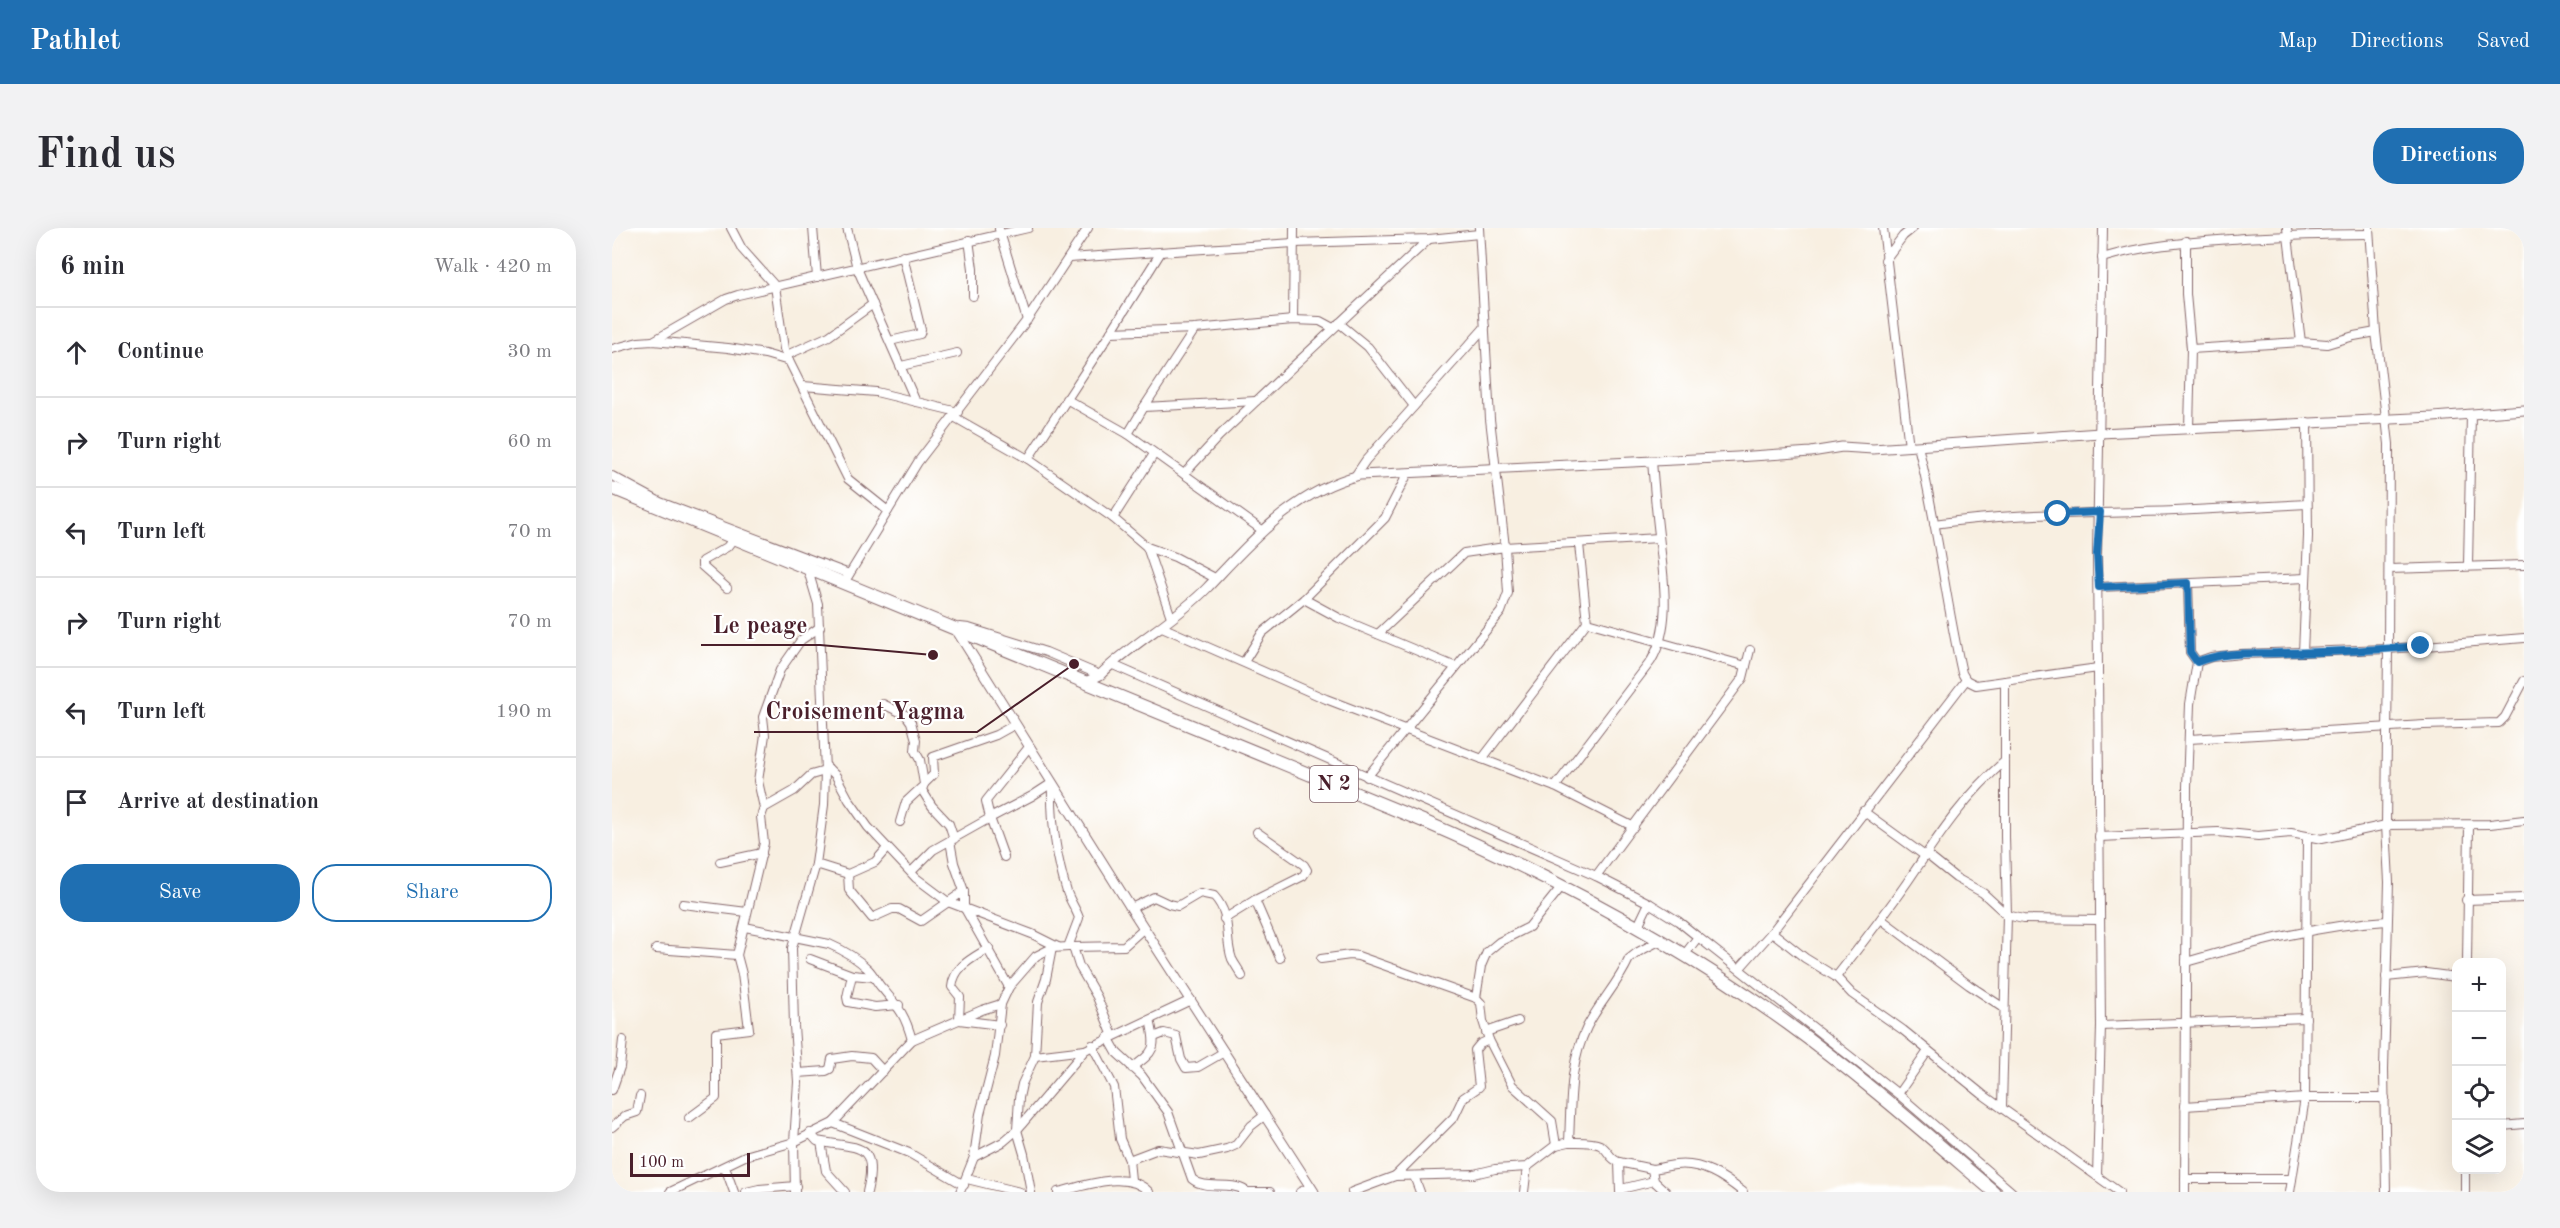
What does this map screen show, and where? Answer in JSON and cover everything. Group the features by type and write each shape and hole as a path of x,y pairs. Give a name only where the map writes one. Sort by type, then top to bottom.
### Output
{"main road":[{"name":"N 2","path":"612,488 807,567 847,579 957,631 1068,674 1481,846 1562,886 1638,926 1773,1013 1835,1060 1994,1192"}],"street":[{"path":"731,228 742,249 775,286 788,358 848,479 888,511"},
{"path":"813,228 817,277"},
{"path":"847,228 857,268 916,402"},
{"path":"653,341 726,299 969,240 1000,230 1028,228"},
{"path":"612,476 660,502 847,579 918,462 1027,320 1088,228"},
{"path":"1293,320 1294,228"},
{"path":"1883,228 1885,260 1913,446 1934,525 1946,599 1962,673 1966,680 1976,685 2098,668"},
{"path":"1885,260 1903,236 1913,228"},
{"path":"2097,1176 2101,1026 2097,554 2100,512 2103,228"},
{"path":"1000,230 1027,320"},
{"path":"1069,258 1294,243 1429,239 1479,231 1490,418 1505,547 1506,602 1501,612 1367,777"},
{"path":"2102,258 2135,249 2186,241 2288,231 2369,231 2376,332 2387,419 2390,478 2386,825 2386,1192"},
{"path":"2288,231 2301,342"},
{"path":"1184,474 1256,401 1429,239"},
{"path":"969,240 973,269 973,296"},
{"path":"2186,241 2186,294 2191,349 2190,429"},
{"path":"1028,459 1161,252"},
{"path":"890,341 920,334 921,330 903,256"},
{"path":"612,349 638,342 653,341 728,348 788,358 829,336 873,304"},
{"path":"1111,332 1195,329 1293,320 1320,321 1336,325 1368,348 1414,406"},
{"path":"1355,476 1359,467 1485,327"},
{"path":"1128,434 1195,329"},
{"path":"2191,349 2301,342 2327,344 2376,332"},
{"path":"902,366 957,352"},
{"path":"802,386 876,392 956,414 1028,459 1113,518 1147,547 1175,557 1215,578"},
{"path":"1066,399 1128,434 1262,530"},
{"path":"1144,407 1256,401"},
{"path":"1084,682 1100,675 1207,589 1262,530 1282,513 1308,497 1355,476 1811,452 1842,447 1873,449 2100,433 2524,410"},
{"path":"2468,565 2471,414"},
{"path":"2303,652 2307,422"},
{"path":"1113,518 1154,454"},
{"path":"1555,787 1651,661 1660,644 1664,614 1664,573 1652,461"},
{"path":"1244,662 1262,633 1304,599 1385,518 1408,473"},
{"path":"1934,525 1972,519 2307,504"},
{"path":"728,588 702,566 702,561 727,547 734,538"},
{"path":"1378,634 1464,553 1505,547 1659,538"},
{"path":"1482,759 1587,622 1579,544"},
{"path":"1147,547 1171,617"},
{"path":"2389,569 2524,565"},
{"path":"746,1192 759,1189 796,1189 794,1142 798,1073 791,962 795,936 816,864 824,805 825,768 820,627 817,594 807,567"},
{"path":"2099,587 2306,578"},
{"path":"2185,1192 2189,739 2190,704 2197,662 2190,652 2188,583"},
{"path":"1304,599 1456,667"},
{"path":"1587,622 1746,666"},
{"path":"688,1118 716,1098 716,1032 749,1029 742,974 737,955 746,927 747,912 762,853 764,833 761,817 764,808 758,782 765,735 763,717 780,669 801,640 820,627"},
{"path":"1100,675 1046,652 969,628 959,627 957,631 1014,725 1312,1189 1300,1192"},
{"path":"1162,627 1326,699 1555,787 1634,827"},
{"path":"2197,662 2211,657 2241,654 2388,649 2524,638"},
{"path":"1596,876 1743,678 1750,650"},
{"path":"1113,665 1596,876 1649,903 1740,968 1898,1094 2012,1192"},
{"path":"1740,968 1772,932 1966,680"},
{"path":"2002,1107 2007,915 2005,681"},
{"path":"2189,739 2424,725 2499,723 2503,720 2524,681"},
{"path":"883,704 906,715 911,722 916,740 915,751 920,760 922,786 932,806 949,824 954,863 964,891 964,907 1010,987"},
{"path":"900,822 906,802 933,777 932,760 938,753 996,735 1014,725"},
{"path":"1004,858 986,801 1029,747"},
{"path":"1836,977 1881,919 1962,805 1987,776 2005,761"},
{"path":"764,808 794,791 812,775 825,768"},
{"path":"825,768 836,776 860,816 887,848 911,872 948,902 1055,948"},
{"path":"911,872 933,850 1052,783"},
{"path":"1052,783 1051,811 1060,867 1068,894 1080,918 1071,947 1097,997 1113,1047 1142,1076 1168,1112 1195,1182 1216,1186 1235,1184 1244,1192 1270,1192"},
{"path":"1863,811 1956,878 1983,893 2007,915 2023,919 2099,920"},
{"path":"2099,837 2218,832 2258,836 2285,833 2333,838 2386,825 2469,825 2524,820"},
{"path":"2467,958 2466,900 2469,825"},
{"path":"1224,919 1254,900 1296,880 1307,870 1304,865 1257,832"},
{"path":"2290,1192 2305,1098 2307,837"},
{"path":"816,864 849,874 875,862 887,848"},
{"path":"720,862 762,853"},
{"path":"849,874 849,890 872,918 892,909 899,909 921,921 964,891"},
{"path":"1476,998 1481,966 1486,952 1499,942 1529,927 1562,886"},
{"path":"1131,908 1154,897 1178,906 1200,893 1214,896 1220,903 1228,926 1232,958 1242,976"},
{"path":"2466,900 2524,898"},
{"path":"1254,900 1280,958"},
{"path":"1638,926 1649,903"},
{"path":"683,904 747,912"},
{"path":"1881,919 1969,985 2004,1008"},
{"path":"2186,962 2270,939 2348,924 2387,921"},
{"path":"746,927 795,936 840,948 869,970 898,1005 912,1040"},
{"path":"964,1185 974,1157 1000,1025 1001,1004 1010,987 1036,956 1055,948 1124,946 1144,928"},
{"path":"1772,932 1805,958 1836,977 1852,994 2119,1192"},
{"path":"1684,954 1698,937"},
{"path":"1569,1142 1570,1090 1580,1042 1587,1026 1629,959 1661,940"},
{"path":"959,1020 960,997 952,987 953,978 960,968 989,948"},
{"path":"1031,1192 1017,1130 1022,1084 1035,1056 1038,1002 1055,948"},
{"path":"656,950 737,955"},
{"path":"1321,959 1358,956 1476,998 1481,1003 1488,1036 1512,1085 1554,1124 1556,1145"},
{"path":"810,960 852,975 874,977"},
{"path":"2386,978 2426,973 2452,976"},
{"path":"852,975 848,1002 875,1007 898,1005"},
{"path":"1035,1056 1089,1047 1191,1000"},
{"path":"670,1192 752,1154 794,1142 833,1123 912,1040 1001,1004"},
{"path":"2101,1026 2306,1018"},
{"path":"959,1020 1000,1025"},
{"path":"1132,1068 1150,1055 1155,1044 1149,1020"},
{"path":"1395,1176 1454,1117 1463,1098 1479,1087 1475,1050 1488,1036 1518,1021"},
{"path":"1154,1036 1164,1033 1176,1036 1180,1059 1186,1068 1198,1067 1224,1052"},
{"path":"612,1090 620,1067 623,1040"},
{"path":"974,1157 1003,1142 1017,1130 1089,1047"},
{"path":"1089,1047 1114,1087 1120,1139 1129,1160 1131,1180"},
{"path":"1898,1094 1928,1051"},
{"path":"798,1073 826,1071 830,1069 832,1059 852,1056 871,1058 883,1071"},
{"path":"612,1126 626,1116 637,1112 640,1096"},
{"path":"2185,1106 2305,1098 2385,1098"},
{"path":"1129,1160 1158,1149 1199,1155 1236,1145 1251,1126 1265,1115"},
{"path":"833,1123 909,1154 964,1185 1020,1192"},
{"path":"2506,1126 2524,1124"},
{"path":"810,1133 817,1141 853,1145 863,1151 871,1163 867,1192"},
{"path":"821,1142 826,1171 845,1192"},
{"path":"1352,1192 1395,1176 1474,1174 1495,1169 1527,1167 1556,1145 1569,1142 1596,1144 1604,1148 1613,1160 1652,1169 1675,1165 1694,1165 1717,1174 1743,1192"},
{"path":"1619,1162 1620,1191 1654,1181"},
{"path":"725,1167 734,1192"},
{"path":"1524,1192 1527,1167"},
{"path":"1652,1169 1654,1181 1666,1192"},
{"path":"2465,1174 2465,1192"},
{"path":"1414,1176 1420,1192"},
{"path":"2185,1179 2292,1179"},
{"path":"1058,1192 1105,1182 1131,1180 1149,1192"}],"place":[{"name":"Le peage","path":"933,655"},
{"name":"Croisement Yagma","path":"1074,664"}],"route":[{"path":"2058,514 2100,512 2097,554 2099,587 2188,583 2190,652 2192,658 2197,662 2211,657 2241,654 2421,646"}]}
